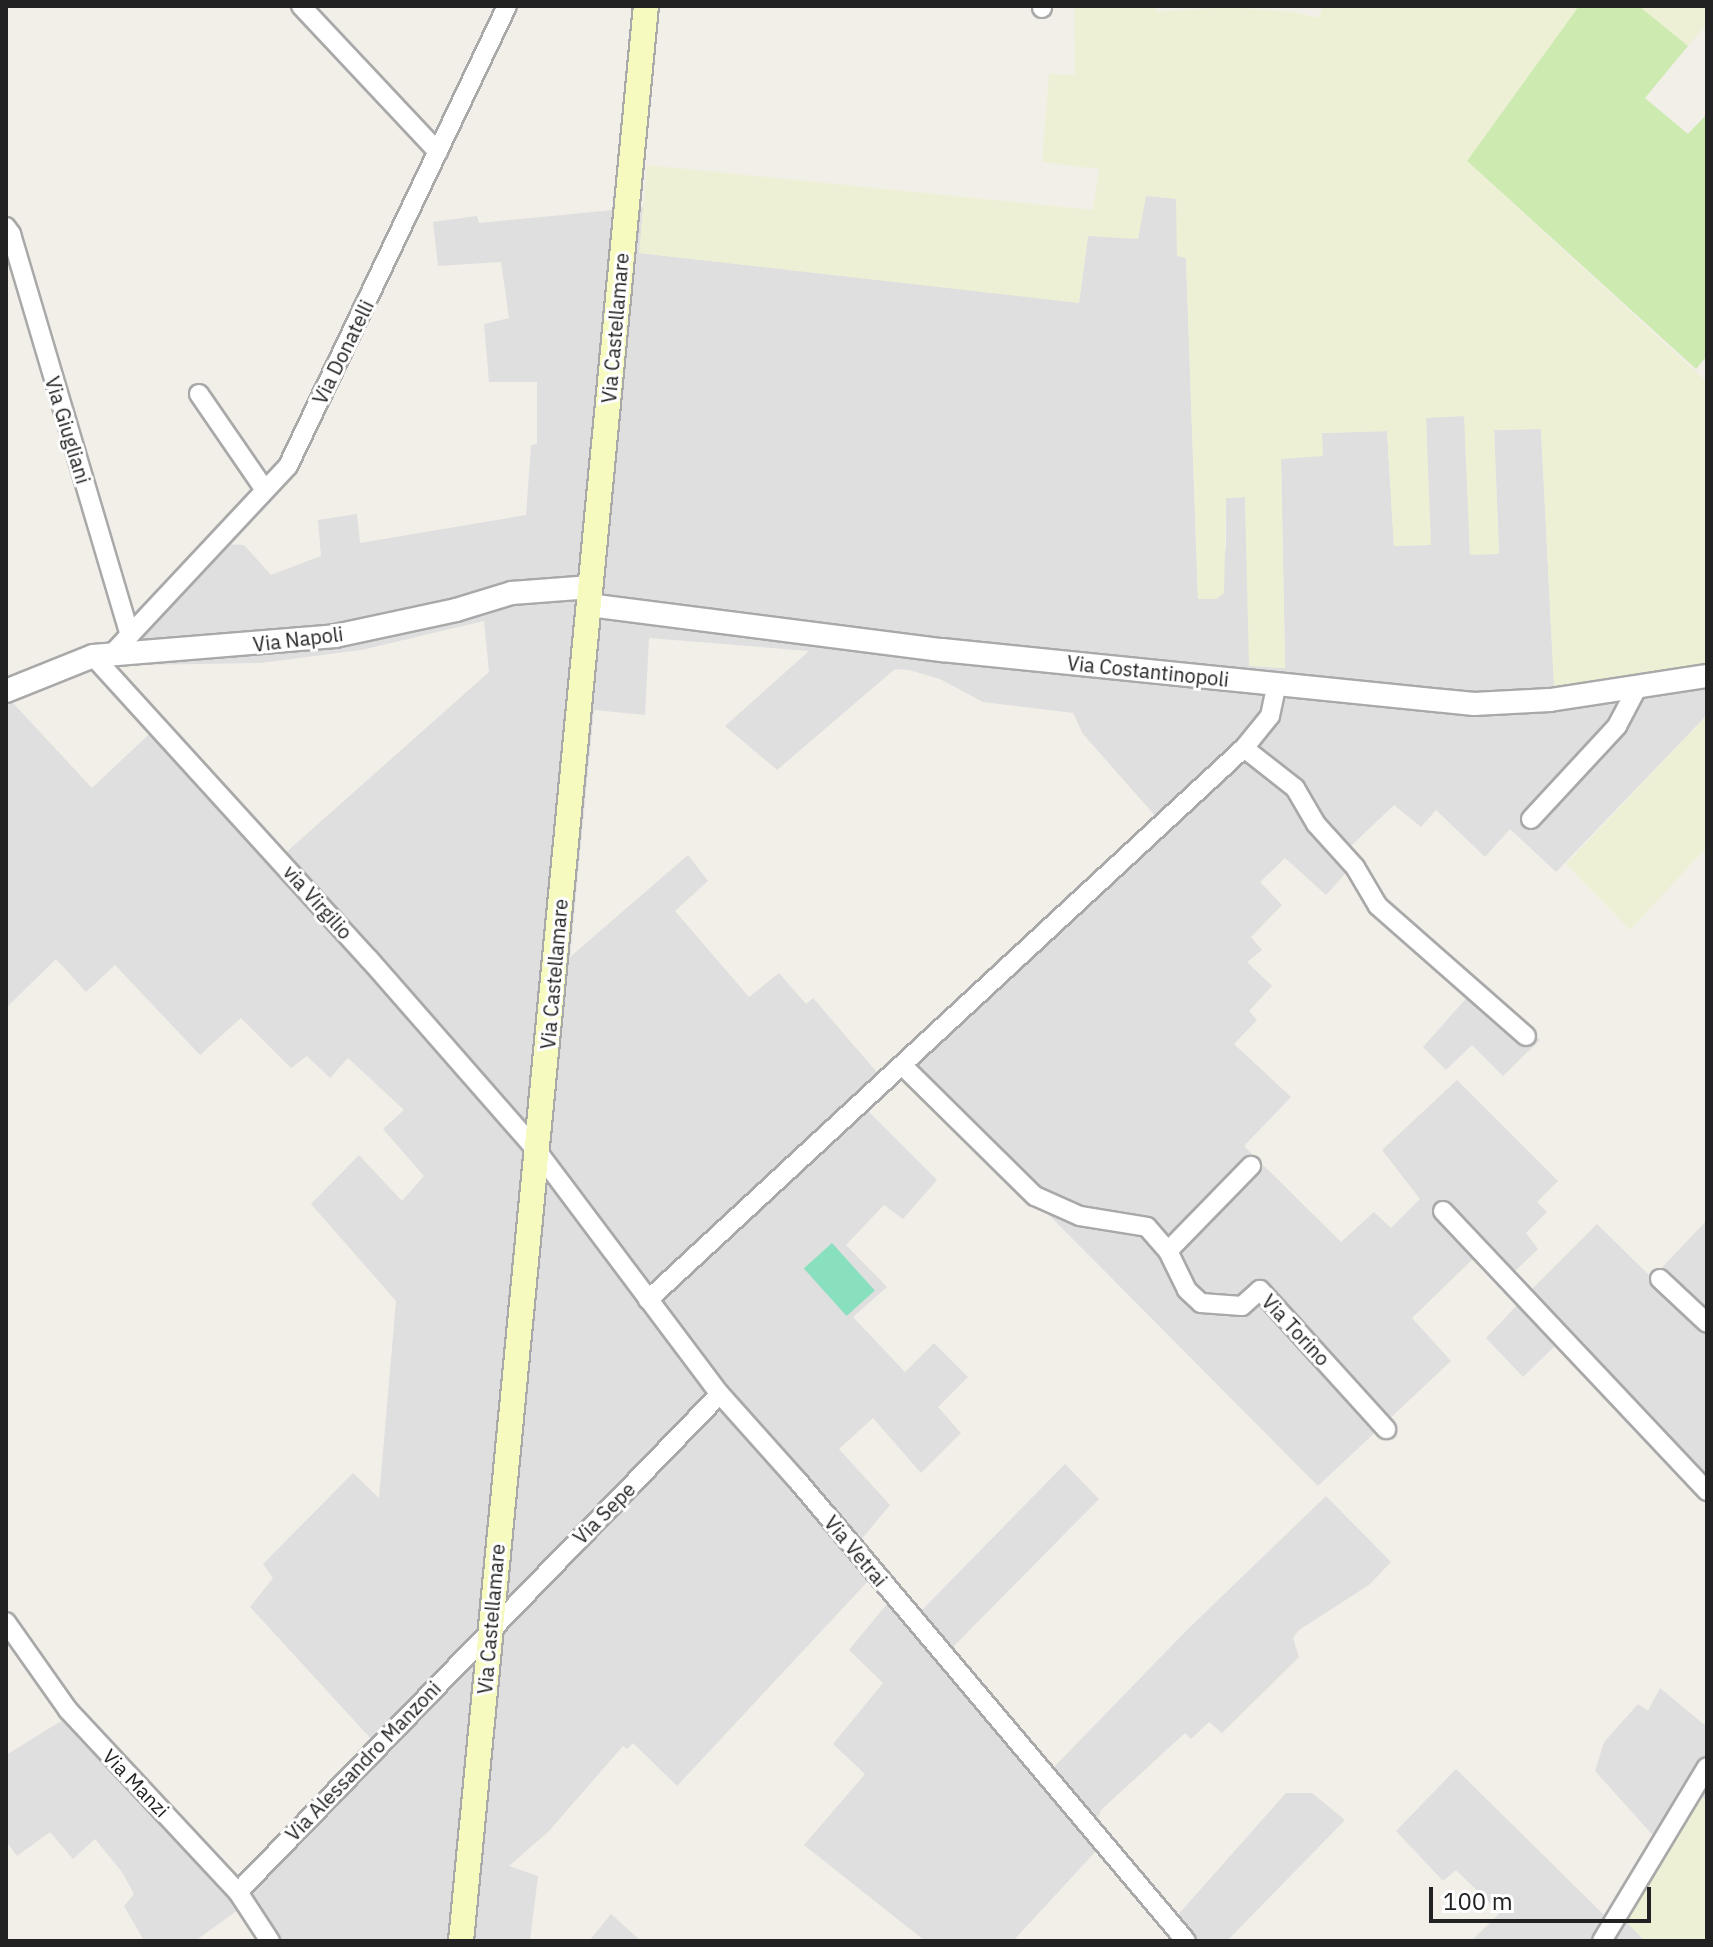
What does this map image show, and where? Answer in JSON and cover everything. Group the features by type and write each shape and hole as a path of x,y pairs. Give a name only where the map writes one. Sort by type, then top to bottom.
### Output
{"main road":[{"name":"Via Castellamare","path":"461,1941 646,6"}],"street":[{"path":"301,6 438,152"},
{"name":"Via Donatelli","path":"103,655 130,635 288,466 507,6"},
{"name":"Via Giugliani","path":"6,227 11,234 130,635"},
{"path":"199,394 265,490"},
{"name":"Via Napoli","path":"6,691 103,655 274,644 335,636 456,610 512,593 590,596"},
{"name":"Via Costantinopoli","path":"590,596 942,650 1474,704 1550,700 1707,676"},
{"name":"via Virgilio","path":"103,655 538,1152"},
{"path":"648,1300 1244,748 1270,716 1277,684"},
{"path":"1531,819 1617,726 1637,688"},
{"path":"1244,748 1295,788 1316,824 1355,867 1378,906 1526,1036"},
{"name":"Via Torino","path":"902,1065 1035,1196 1080,1216 1147,1227 1168,1251 1187,1290 1201,1303 1242,1306 1260,1290 1386,1429"},
{"name":"Via Vetrai","path":"538,1152 720,1394 797,1480 1186,1941"},
{"path":"1168,1251 1251,1166"},
{"path":"1443,1211 1707,1491"},
{"path":"1660,1279 1707,1323"},
{"name":"Via Sepe","path":"489,1629 720,1394"},
{"name":"Via Manzi","path":"6,1622 68,1710 238,1892 270,1941"},
{"name":"Via Alessandro Manzoni","path":"238,1892 489,1629"},
{"path":"1602,1941 1707,1767"}],"shaded area":[{"path":"1145,195 1177,199 1177,256 1186,257 1198,599 1216,599 1226,547 1226,498 1245,497 1250,666 1285,668 1281,459 1322,433 1387,431 1394,546 1430,545 1426,417 1465,416 1470,554 1499,554 1494,430 1541,429 1554,685 1707,666 1707,715 1556,872 1510,829 1485,857 1436,810 1421,827 1394,805 1351,846 1361,856 1326,895 1285,858 1260,882 1282,905 1251,937 1262,950 1247,962 1272,986 1249,1011 1257,1020 1234,1044 1291,1097 1244,1146 1341,1242 1374,1212 1391,1228 1420,1199 1382,1150 1457,1080 1558,1181 1537,1202 1547,1212 1526,1233 1538,1249 1512,1274 1530,1291 1597,1224 1652,1278 1707,1220 1707,1498 1561,1340 1523,1377 1486,1338 1521,1301 1476,1256 1412,1318 1451,1361 1318,1486 1036,1202 892,1063 1158,819 1083,734 1073,713 983,702 940,679 909,670 895,669 777,770 725,726 809,651 649,638 645,715 594,710 570,957 688,855 708,881 675,911 749,997 779,973 806,1004 813,998 887,1084 864,1107 937,1180 903,1219 884,1205 846,1245 887,1287 853,1317 905,1372 934,1343 968,1377 938,1407 961,1433 921,1473 873,1418 839,1449 890,1505 859,1542 920,1612 1065,1464 1099,1499 953,1647 1053,1768 1187,1630 1326,1496 1391,1562 1369,1585 1299,1630 1293,1638 1299,1657 1222,1733 1209,1722 1191,1739 1185,1733 1101,1810 1097,1820 1108,1838 1013,1941 925,1941 804,1845 865,1774 833,1744 883,1683 849,1650 892,1598 871,1578 677,1786 633,1743 627,1749 623,1746 549,1831 509,1866 538,1876 530,1941 261,1941 238,1910 195,1941 144,1941 124,1906 134,1894 122,1872 95,1839 73,1859 50,1832 17,1856 6,1841 6,1755 79,1710 235,1876 247,1874 372,1740 250,1607 273,1578 263,1564 353,1473 379,1498 396,1301 311,1204 359,1155 402,1201 424,1176 383,1129 404,1110 348,1058 330,1078 307,1056 291,1068 241,1018 200,1055 115,965 86,992 56,959 6,1008 6,704 12,702 92,788 161,723 283,855 489,672 484,621 361,650 260,663 144,665 135,619 223,544 244,545 271,575 321,556 318,520 357,514 360,543 526,515 531,445 537,444 537,382 489,382 484,324 509,318 501,262 438,266 433,222 477,216 479,223 643,207 640,253 1079,302 1088,236"},
{"path":"1470,994 1486,1007 1495,997 1540,1040 1503,1076 1472,1045 1446,1070 1423,1047"},
{"path":"1660,1688 1707,1727 1707,1801 1701,1796 1666,1850 1595,1771 1604,1742 1638,1704 1648,1711"},
{"path":"1456,1769 1604,1915 1611,1905 1645,1941 1471,1941 1500,1913 1456,1870 1443,1881 1396,1831"},
{"path":"1286,1793 1312,1793 1345,1820 1227,1941 1167,1941 1173,1934 1168,1926"},
{"path":"611,1914 641,1941 589,1941"}],"green space":[{"path":"1074,6 1156,6 1156,12 1227,7 1295,12 1319,18 1322,6 1579,6 1467,161 1707,382 1707,666 1554,686 1541,429 1494,430 1499,554 1470,555 1464,416 1426,418 1431,545 1394,546 1387,431 1322,433 1323,456 1281,459 1285,668 1249,666 1245,497 1226,498 1224,593 1216,599 1198,599 1186,258 1177,256 1176,199 1146,196 1138,239 1088,236 1079,303 639,253 647,165 1093,210 1099,169 1042,162 1049,74 1075,75"},
{"path":"1579,6 1639,6 1688,46 1645,98 1688,134 1707,114 1707,356 1696,369 1467,161"},
{"path":"1639,6 1707,6 1707,24 1688,46"},
{"path":"1707,715 1707,847 1630,930 1566,864"},
{"path":"832,1243 875,1291 847,1316 804,1268"},
{"path":"1701,1795 1707,1801 1707,1941 1645,1941 1624,1919"}]}
